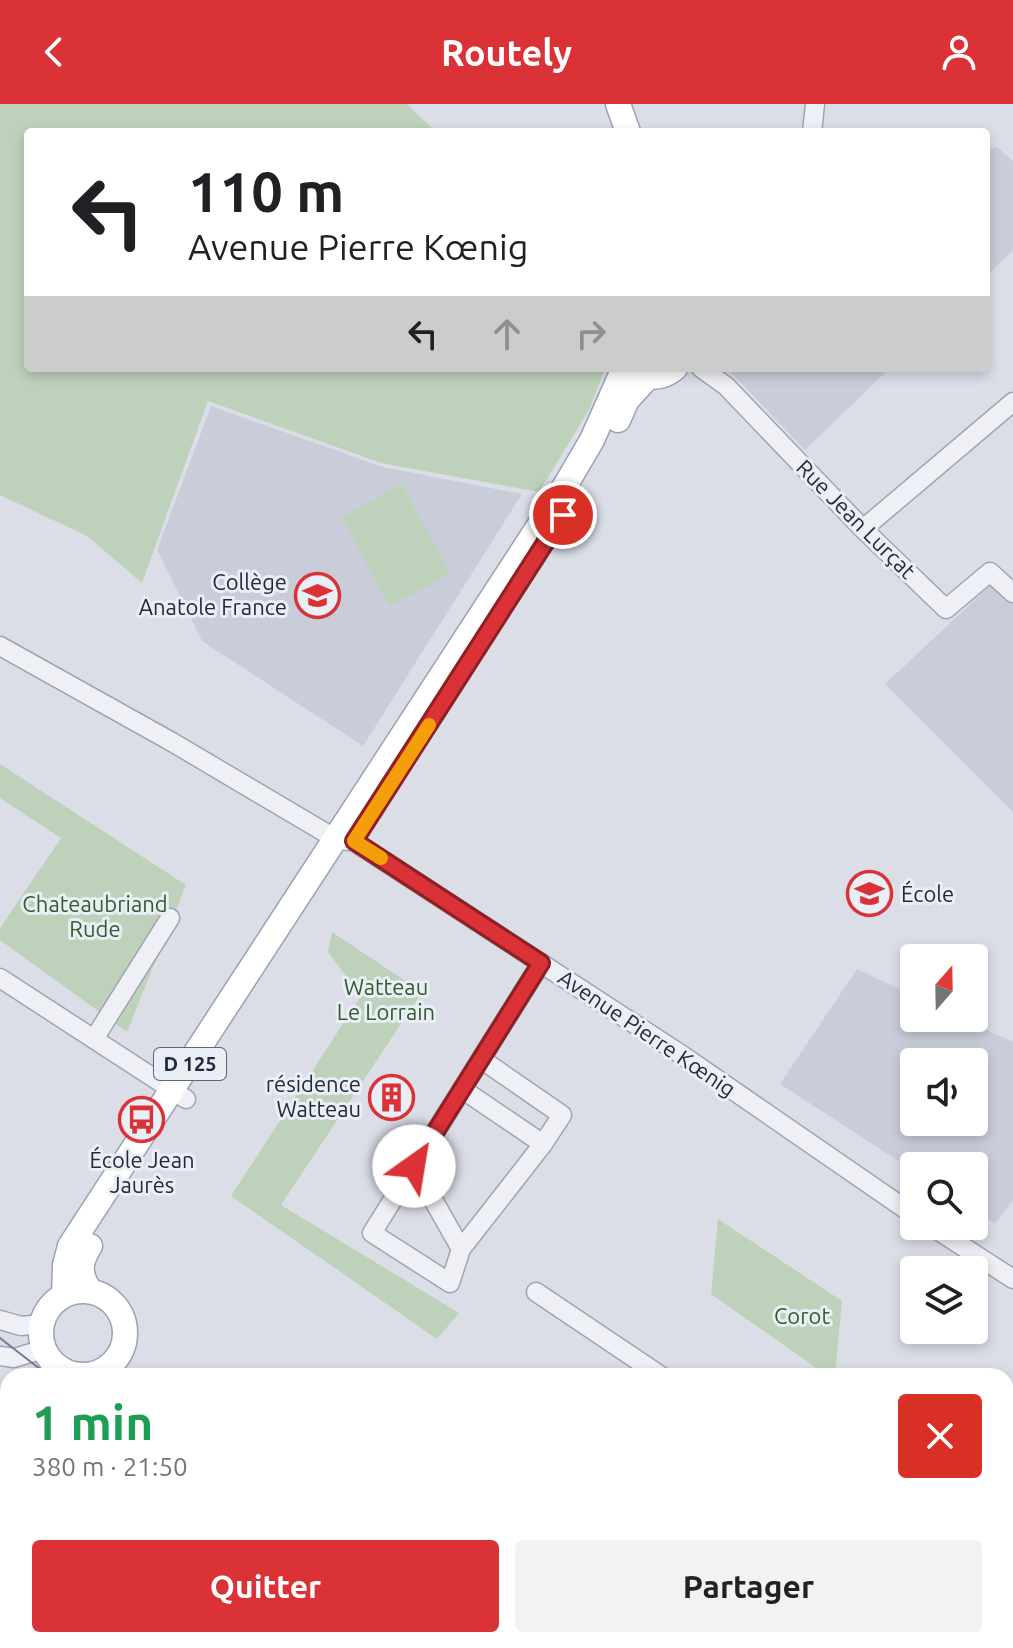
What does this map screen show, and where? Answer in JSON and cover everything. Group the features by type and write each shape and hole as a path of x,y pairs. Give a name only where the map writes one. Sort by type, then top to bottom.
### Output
{"main road":[{"path":"618,104 627,128"},
{"path":"631,104 639,128"},
{"path":"345,840 565,486 592,440 622,372"},
{"path":"642,372 664,376 670,372"},
{"name":"D 125","path":"90,1291 80,1268 85,1254 179,1095 580,489 627,400 639,385 642,372"},
{"name":"D 125","path":"64,1295 65,1265 70,1246 179,1095"},
{"path":"60,1368 44,1349 42,1324 50,1307 64,1295 81,1290 109,1300 118,1310 125,1335 117,1367"}],"street":[{"path":"812,128 815,104"},
{"name":"Rue Jean Lurçat","path":"707,372 726,386 863,529 946,609 990,572 1013,593"},
{"path":"863,529 1013,402"},
{"name":"Avenue Pierre Kœnig","path":"0,646 345,840 707,1072 900,1205"},
{"path":"94,1039 170,918"},
{"path":"481,1059 562,1115 461,1249 450,1283 372,1233 541,963"},
{"path":"0,978 179,1095"},
{"path":"462,1089 543,1144"},
{"path":"414,1166 461,1249"},
{"path":"953,1240 1013,1279"},
{"path":"536,1292 649,1368"},
{"path":"0,1320 21,1326 42,1324"},
{"path":"0,1356 14,1358 44,1349"}],"shaded area":[{"path":"997,147 1013,161 1013,250 990,272 990,150"},
{"path":"731,372 886,372 805,450"},
{"name":"Collège Anatole France","path":"211,406 383,467 522,494 363,746 202,641 157,550"},
{"path":"994,582 1013,602 1013,812 885,684"},
{"path":"857,969 900,989 900,1032 988,1030 1013,1042 1013,1201 995,1224 988,1219 988,1152 900,1152 900,1162 780,1084"}],"green space":[{"path":"0,104 407,104 432,128 24,128 24,372 603,372 589,410 539,492 381,463 208,401 142,583 87,536 0,495"},
{"path":"402,484 450,574 389,606 342,517"},
{"name":"Chateaubriand Rude","path":"0,764 186,885 127,1032 0,940 0,928 61,838 0,798"},
{"name":"Watteau Le Lorrain","path":"332,932 422,992 281,1205 459,1313 437,1339 231,1196 361,996 328,952"},
{"name":"Corot","path":"718,1219 842,1301 836,1368 817,1368 711,1294"}],"tram line":[{"path":"0,1338 39,1368"}],"slow traffic":[{"path":"381,858 354,841 429,725"}],"place":[{"name":"Collège Anatole France","path":"318,595"},
{"name":"École","path":"870,894"},
{"name":"résidence Watteau","path":"392,1097"},
{"name":"École Jean Jaurès","path":"142,1119"}],"route":[{"path":"414,1166 541,963 354,841 563,515"}]}
